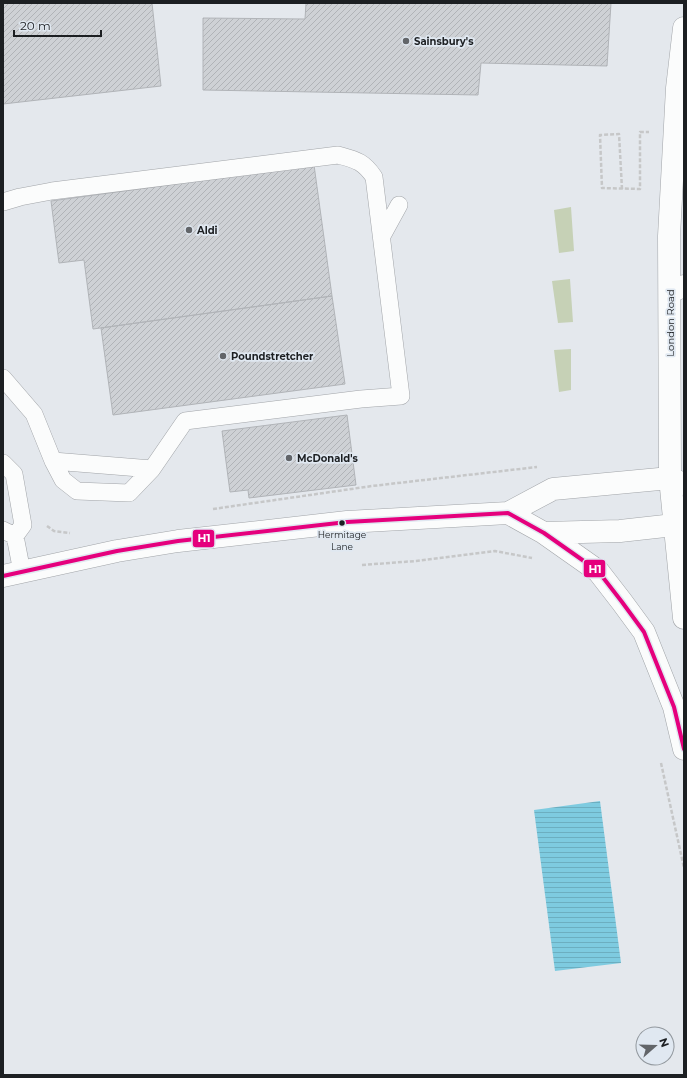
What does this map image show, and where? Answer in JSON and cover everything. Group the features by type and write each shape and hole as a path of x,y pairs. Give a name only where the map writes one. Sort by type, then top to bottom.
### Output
{"main road":[{"name":"London Road","path":"684,28 677,88 669,236 677,289 677,481 684,618"},
{"path":"13,574 117,551 237,534 347,522 508,513 554,489 677,481"},
{"path":"508,513 544,533 598,571 644,632 674,707 684,749"},
{"path":"544,533 620,531 679,523"}],"lane":[{"path":"3,202 52,191 338,155 356,160 366,165 374,177 401,396 361,399 185,421 152,469 129,493 77,491 63,480 53,461 34,414 3,378"},
{"path":"382,236 399,205"},
{"path":"53,461 152,469"},
{"path":"3,463 14,474 23,525 9,533 13,574"}],"path":[{"path":"622,189 619,134 600,135 602,188 640,190 640,132 652,132"},
{"path":"211,509 372,486 541,466"},
{"path":"43,520 46,525 54,531 75,534"},
{"path":"362,565 416,561 495,551 537,559"},
{"path":"660,760 684,868"}],"green space":[{"path":"571,207 574,251 559,253 554,210"},
{"path":"570,279 573,322 558,323 552,281"},
{"path":"571,349 571,390 559,392 554,350"}],"water":[{"path":"600,801 621,963 555,971 534,810"}],"building":[{"path":"3,3 152,3 161,86 3,104"},
{"name":"Sainsbury's","path":"306,3 611,3 607,66 481,63 478,95 203,90 203,18 305,19"},
{"name":"Aldi","path":"314,165 332,296 93,329 84,260 59,263 51,201"},
{"name":"Poundstretcher","path":"332,296 345,384 113,415 101,328"},
{"name":"McDonald's","path":"347,415 356,485 249,498 248,490 230,492 222,431"}],"transit line":[{"name":"H1","path":"3,576 117,551 178,541 347,522 508,513 544,533 598,571 622,602 644,632 674,707 684,749"}],"place":[{"name":"Sainsbury's","path":"406,41"},
{"name":"Aldi","path":"189,230"},
{"name":"Poundstretcher","path":"223,356"},
{"name":"McDonald's","path":"289,458"},
{"name":"Hermitage Lane","path":"342,523"}]}
